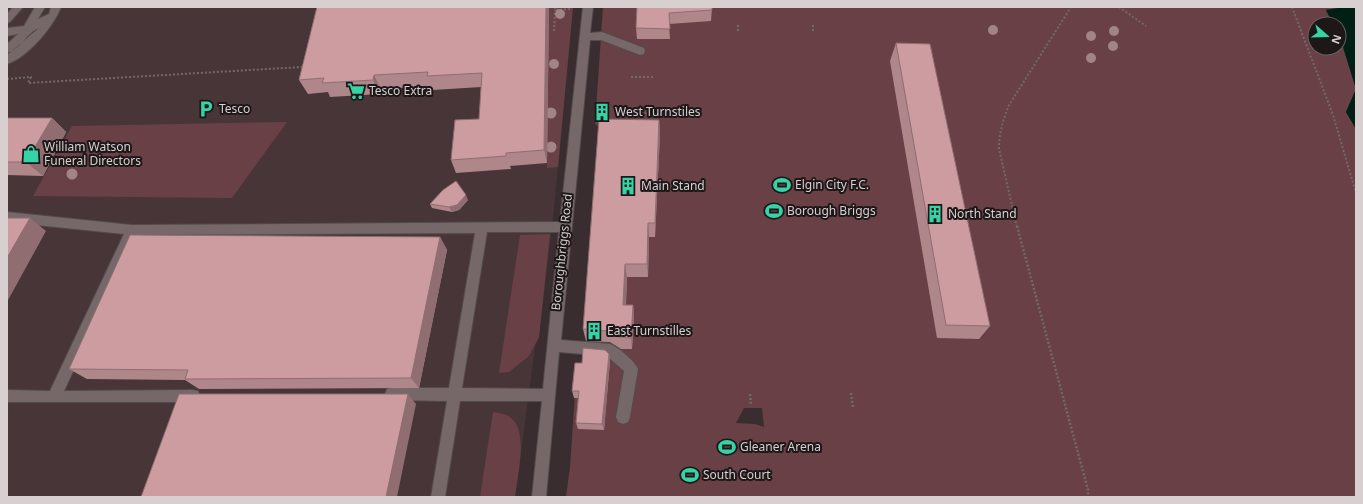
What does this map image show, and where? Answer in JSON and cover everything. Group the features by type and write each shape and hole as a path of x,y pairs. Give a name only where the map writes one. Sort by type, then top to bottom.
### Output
{"street":[{"path":"7,20 18,7"},
{"path":"7,49 27,29 40,7"},
{"name":"Boroughbriggs Road","path":"539,497 588,7"},
{"path":"7,32 27,29 41,23 56,8"},
{"path":"7,60 38,34 54,14 56,8"},
{"path":"584,37 602,36 640,50"},
{"path":"7,217 132,230 565,227"},
{"path":"438,497 482,227"},
{"path":"54,397 132,230"},
{"path":"553,345 610,350 631,369 623,417"},
{"path":"377,395 548,395"},
{"path":"7,396 204,396"}],"path":[{"path":"1071,7 1009,105 1003,120 999,137 999,149 1014,213 1088,490 1088,497"},
{"path":"1119,7 1146,26"},
{"path":"1292,7 1333,115 1356,193"},
{"path":"554,31 555,10"},
{"path":"738,25 738,31"},
{"path":"813,25 813,32"},
{"path":"7,78 31,77 28,83 302,67"},
{"path":"631,77 654,77"},
{"path":"629,114 654,114"},
{"path":"851,393 853,408"},
{"path":"750,394 751,406"}],"shaded area":[{"path":"7,7 573,7 554,209 539,337 535,347 515,497 7,497"},
{"path":"549,7 573,7 558,167 547,168"},
{"path":"603,7 1345,7 1326,10 1329,16 1307,16 1307,56 1346,56 1356,89 1346,112 1356,129 1356,497 566,497 570,467 577,365 584,365 586,348 602,129 595,124","holes":["744,408 762,408 764,427 755,424 736,423"]},
{"path":"1356,7 1356,89 1346,56 1347,16 1329,16 1326,10"},
{"path":"1356,89 1356,129 1346,112"},
{"path":"287,122 232,198 33,196 72,126"},
{"path":"550,234 539,337 529,356 509,372 499,373 520,235"},
{"path":"493,412 503,414 511,418 520,433 521,444 515,497 480,497"}],"building":[{"name":"Tesco Extra","path":"317,7 546,7 544,150 506,153 506,156 451,160 455,120 479,119 482,73 427,76 428,72 374,75 373,80 322,83 324,78 299,80"},
{"path":"637,7 712,7 712,10 669,13 670,29 636,28"},
{"name":"North Stand","path":"896,43 930,44 990,326 946,325"},
{"path":"7,118 52,118 26,162 7,162"},
{"name":"Main Stand","path":"599,119 659,120 655,223 648,223 647,264 625,264 623,305 633,305 631,338 619,337 608,331 583,329"},
{"path":"456,181 466,195 457,205 449,207 430,204 443,190"},
{"path":"7,218 30,218 7,258"},
{"path":"130,235 440,237 411,378 185,379 188,370 69,369"},
{"path":"583,348 605,350 609,354 602,424 576,423 579,391 572,391 575,363 582,363"},
{"path":"179,394 408,394 386,497 141,497"}],"place":[{"name":"Tesco Extra","path":"356,91"},
{"name":"Tesco","path":"206,109"},
{"name":"West Turnstiles","path":"602,112"},
{"name":"William Watson Funeral Directors","path":"31,154"},
{"name":"Elgin City F.C.","path":"782,185"},
{"name":"Main Stand","path":"628,186"},
{"name":"Borough Briggs","path":"774,211"},
{"name":"North Stand","path":"935,214"},
{"name":"East Turnstilles","path":"594,331"},
{"name":"Gleaner Arena","path":"727,447"},
{"name":"South Court","path":"690,475"}]}
